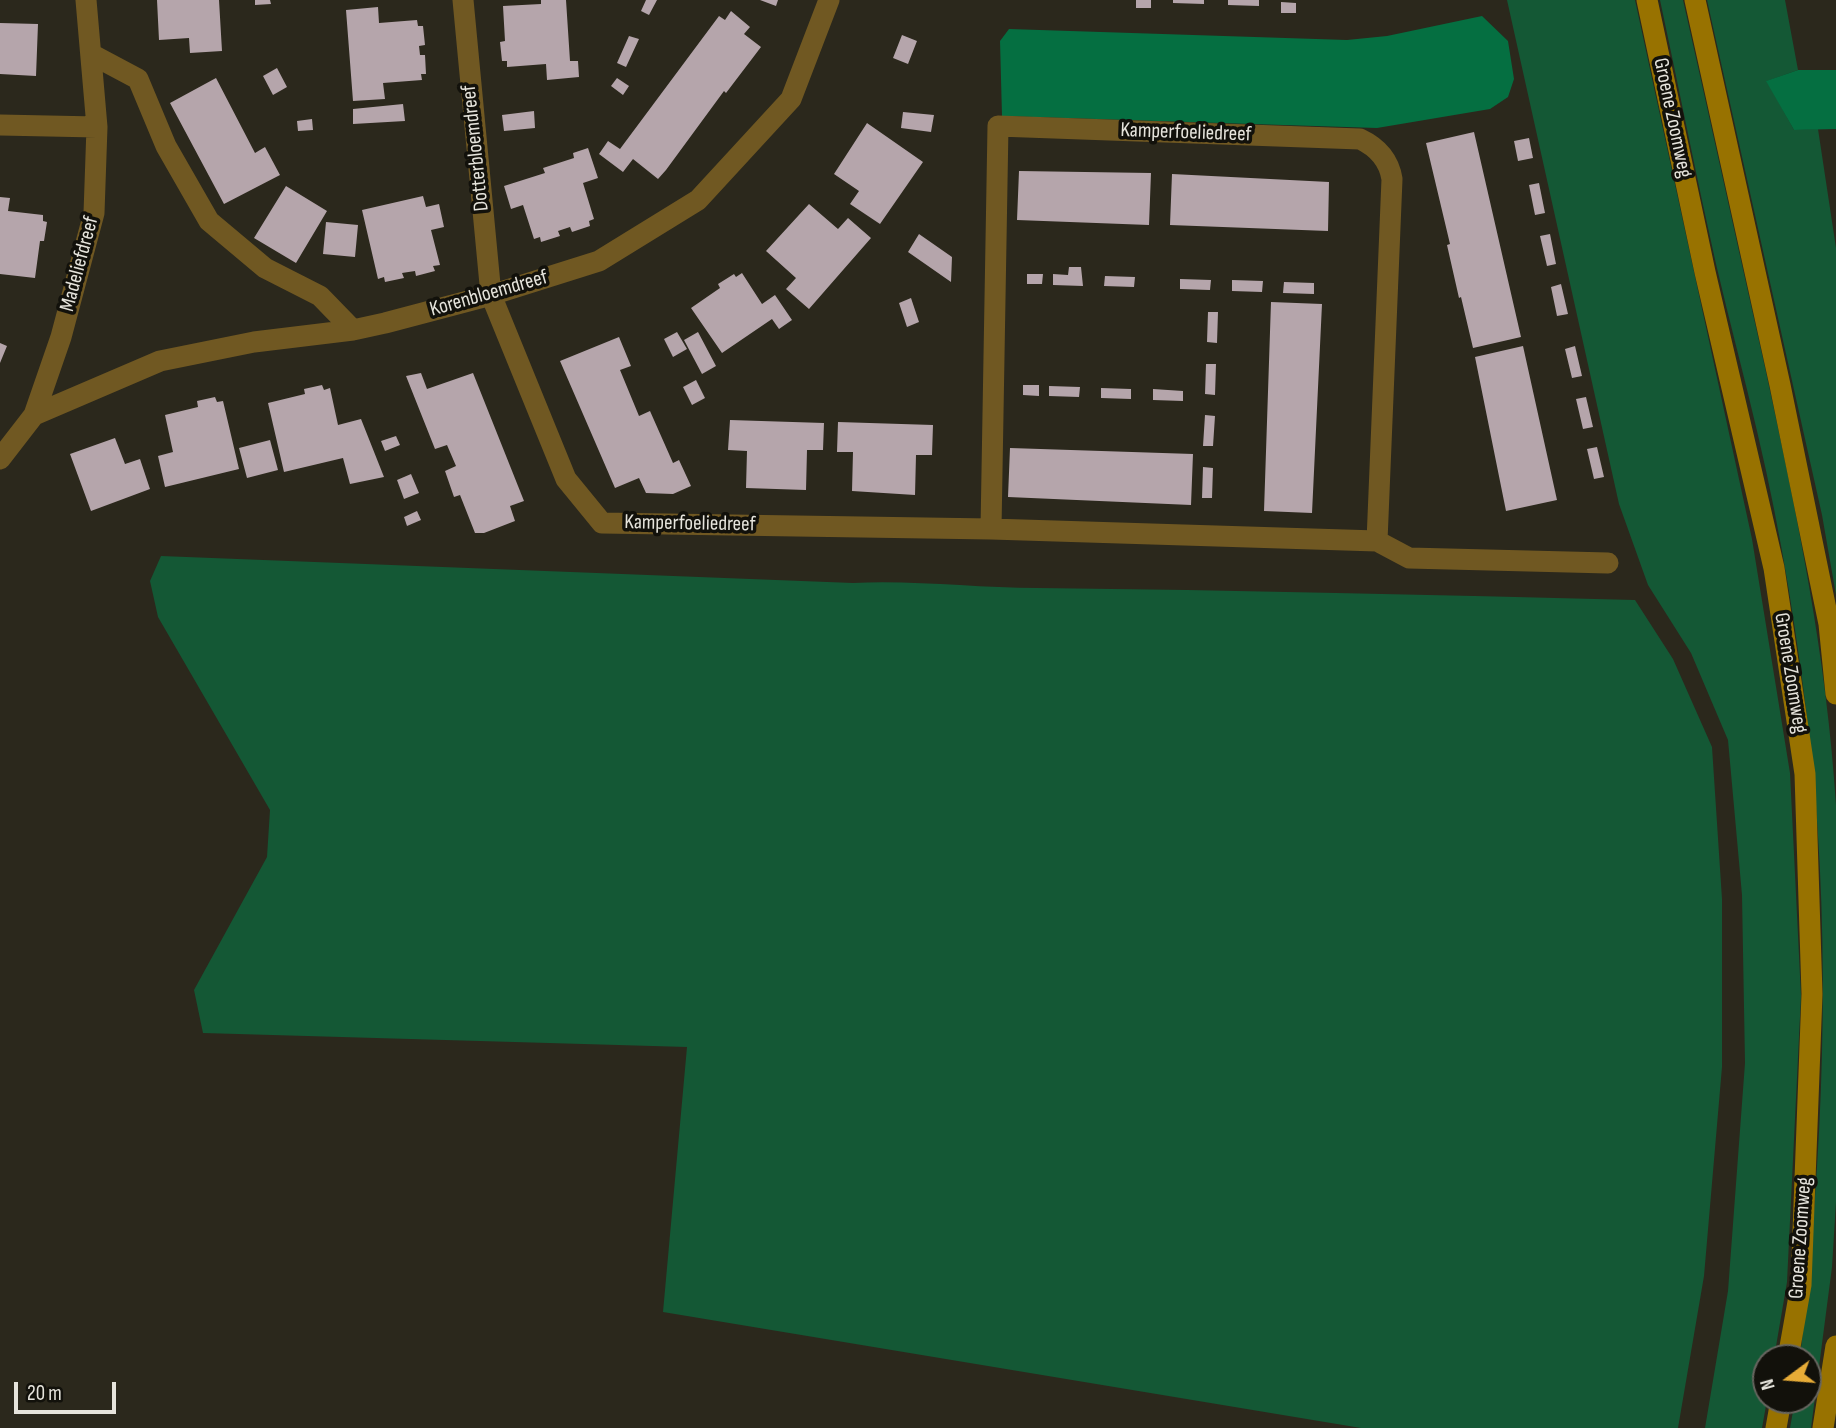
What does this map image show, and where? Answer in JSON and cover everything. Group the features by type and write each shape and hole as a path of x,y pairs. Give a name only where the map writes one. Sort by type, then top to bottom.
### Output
{"main road":[{"name":"Groene Zoomweg","path":"1647,0 1705,272 1774,568 1805,774 1812,994 1801,1285 1790,1344"},
{"name":"Groene Zoomweg","path":"1695,0 1786,411 1829,624 1836,694"},
{"path":"1824,1428 1836,1346"}],"street":[{"name":"Madeliefdreef","path":"0,458 34,415 61,337 94,213 97,127 86,0"},
{"name":"Dotterbloemdreef","path":"463,0 491,295"},
{"name":"Korenbloemdreef","path":"34,415 160,361 254,342 352,330 491,295 599,261 698,200 791,99 829,0"},
{"path":"90,54 138,79 166,146 209,221 265,268 320,296 352,330"},
{"path":"0,125 97,127"},
{"name":"Kamperfoeliedreef","path":"991,529 998,127 1012,127 1360,139 1382,156 1392,179 1377,541"},
{"name":"Kamperfoeliedreef","path":"491,295 566,478 602,523 991,529 1377,541 1409,558 1608,563"}],"green space":[{"path":"1507,0 1635,0 1752,539 1790,773 1801,996 1787,1282 1776,1344 1752,1344 1752,1414 1764,1414 1762,1428 1705,1428 1728,1291 1745,1063 1742,895 1728,740 1691,653 1648,585 1619,504"},
{"path":"1660,0 1683,0 1789,479 1826,696 1836,805 1836,1202 1832,1267 1822,1344 1801,1344 1814,1207 1822,1055 1821,903 1811,751 1782,550 1752,410 1716,264"},
{"path":"1707,0 1785,0 1798,70 1767,81 1794,130 1818,129 1836,248 1836,595 1822,515"},
{"path":"1482,16 1508,41 1514,79 1508,97 1490,109 1377,128 1002,116 1000,41 1009,29 1347,40 1387,36"},
{"path":"1798,70 1836,70 1836,129 1794,130 1766,81"},
{"path":"161,556 1015,588 1635,600 1673,659 1712,747 1722,899 1722,1067 1704,1276 1678,1428 1361,1428 663,1312 687,1047 203,1033 194,990 267,857 270,810 158,617 150,581"},
{"path":"1792,1414 1813,1414 1811,1428 1790,1428"}],"building":[{"path":"157,0 219,0 222,51 190,53 189,38 159,40"},
{"path":"255,0 270,0 271,4 255,5"},
{"path":"541,0 566,0 570,61 578,61 579,77 547,80 546,64 507,67 507,61 502,61 500,42 505,41 503,6 541,4"},
{"path":"646,0 657,0 649,15 641,11"},
{"path":"760,0 778,0 776,6"},
{"path":"1136,0 1151,0 1151,8 1136,8"},
{"path":"1173,0 1204,0 1204,4 1173,3"},
{"path":"1228,0 1259,0 1259,6 1228,5"},
{"path":"1281,2 1296,3 1296,13 1281,13"},
{"path":"378,7 379,23 417,20 418,26 423,26 425,45 419,46 420,55 425,55 426,74 421,74 422,80 383,83 385,99 353,101 346,10"},
{"path":"731,11 750,27 744,34 761,47 726,93 724,91 658,179 633,159 623,172 599,154 608,141 620,149 719,16 725,20"},
{"path":"0,23 38,24 36,76 0,74"},
{"path":"902,35 917,41 908,64 893,58"},
{"path":"629,36 639,39 626,67 617,63"},
{"path":"277,68 287,87 273,95 263,76"},
{"path":"216,78 255,153 265,147 280,175 224,204 170,103"},
{"path":"617,78 629,86 623,95 611,86"},
{"path":"403,104 405,121 353,124 353,109"},
{"path":"534,111 535,128 504,131 502,115"},
{"path":"903,112 934,115 931,132 901,128"},
{"path":"312,119 313,130 298,131 297,121"},
{"path":"867,123 923,162 880,224 850,204 859,191 834,174"},
{"path":"1474,132 1521,337 1473,348 1461,297 1459,298 1447,245 1450,244 1426,143"},
{"path":"1529,138 1533,158 1518,161 1514,141"},
{"path":"588,148 598,178 583,183 594,219 589,221 590,226 572,232 570,227 558,231 560,236 541,242 540,237 534,239 523,205 511,209 504,186 545,173 543,168 574,158 573,153"},
{"path":"1019,171 1151,173 1149,225 1017,220"},
{"path":"1172,174 1329,182 1328,231 1170,225"},
{"path":"1539,183 1545,213 1535,215 1529,185"},
{"path":"286,186 327,211 296,263 254,238"},
{"path":"423,196 426,207 439,204 444,227 431,230 440,265 433,266 435,271 416,276 415,271 402,273 404,278 385,282 384,277 378,279 362,210"},
{"path":"0,197 10,198 8,211 43,215 43,221 47,222 44,241 40,241 35,278 0,274"},
{"path":"809,204 838,229 848,218 871,238 809,309 786,289 796,278 766,251"},
{"path":"326,222 358,225 355,257 323,254"},
{"path":"919,234 952,257 951,282 908,252"},
{"path":"1550,234 1556,264 1547,266 1540,236"},
{"path":"1069,267 1081,267 1083,286 1053,285 1053,274 1068,275"},
{"path":"742,273 762,304 775,295 792,320 779,329 772,319 722,353 691,308 720,288 718,284 734,274 736,277"},
{"path":"1027,274 1043,274 1042,284 1027,284"},
{"path":"1105,276 1135,277 1134,287 1104,286"},
{"path":"1180,279 1211,280 1210,290 1180,289"},
{"path":"1232,280 1263,281 1262,292 1232,291"},
{"path":"1284,282 1314,283 1314,294 1283,293"},
{"path":"1561,284 1568,314 1557,316 1551,287"},
{"path":"911,298 919,322 907,327 899,303"},
{"path":"1271,302 1322,304 1312,513 1264,511"},
{"path":"1208,312 1218,312 1217,343 1207,342"},
{"path":"677,332 687,349 673,357 664,339"},
{"path":"698,332 716,366 702,374 684,340"},
{"path":"619,337 631,366 620,370 639,416 650,411 673,463 679,460 691,486 673,494 646,493 639,478 615,488 560,361"},
{"path":"0,343 7,346 0,363"},
{"path":"1523,346 1557,500 1506,511 1475,357"},
{"path":"1575,346 1582,376 1572,378 1565,349"},
{"path":"1206,364 1216,364 1215,395 1205,394"},
{"path":"421,373 427,389 473,373 524,501 510,506 515,521 484,533 475,533 460,495 454,497 445,471 456,466 447,445 435,449 406,376"},
{"path":"696,380 705,398 692,405 683,387"},
{"path":"322,385 324,390 330,388 338,425 361,419 384,477 350,484 343,458 284,472 268,403 305,394 304,389"},
{"path":"1023,385 1039,385 1039,396 1023,395"},
{"path":"1049,386 1080,387 1079,397 1049,396"},
{"path":"1101,388 1131,389 1131,399 1101,398"},
{"path":"1153,389 1183,391 1183,401 1153,400"},
{"path":"215,397 217,402 223,401 239,469 165,487 158,456 173,452 165,415 198,407 197,401"},
{"path":"1586,397 1593,427 1583,429 1576,399"},
{"path":"1205,415 1215,416 1213,446 1203,446"},
{"path":"730,420 824,423 823,450 807,450 806,490 746,488 747,451 728,450"},
{"path":"838,422 933,425 932,455 916,455 915,495 852,491 853,452 837,452"},
{"path":"396,436 400,445 385,451 381,441"},
{"path":"115,438 125,464 140,459 150,489 91,511 70,454"},
{"path":"270,440 278,470 247,478 239,448"},
{"path":"1597,447 1604,477 1594,479 1587,449"},
{"path":"1010,448 1193,454 1191,505 1008,497"},
{"path":"1203,467 1213,468 1212,498 1202,498"},
{"path":"411,474 419,493 404,499 397,480"},
{"path":"417,511 421,520 407,526 404,517"}]}
